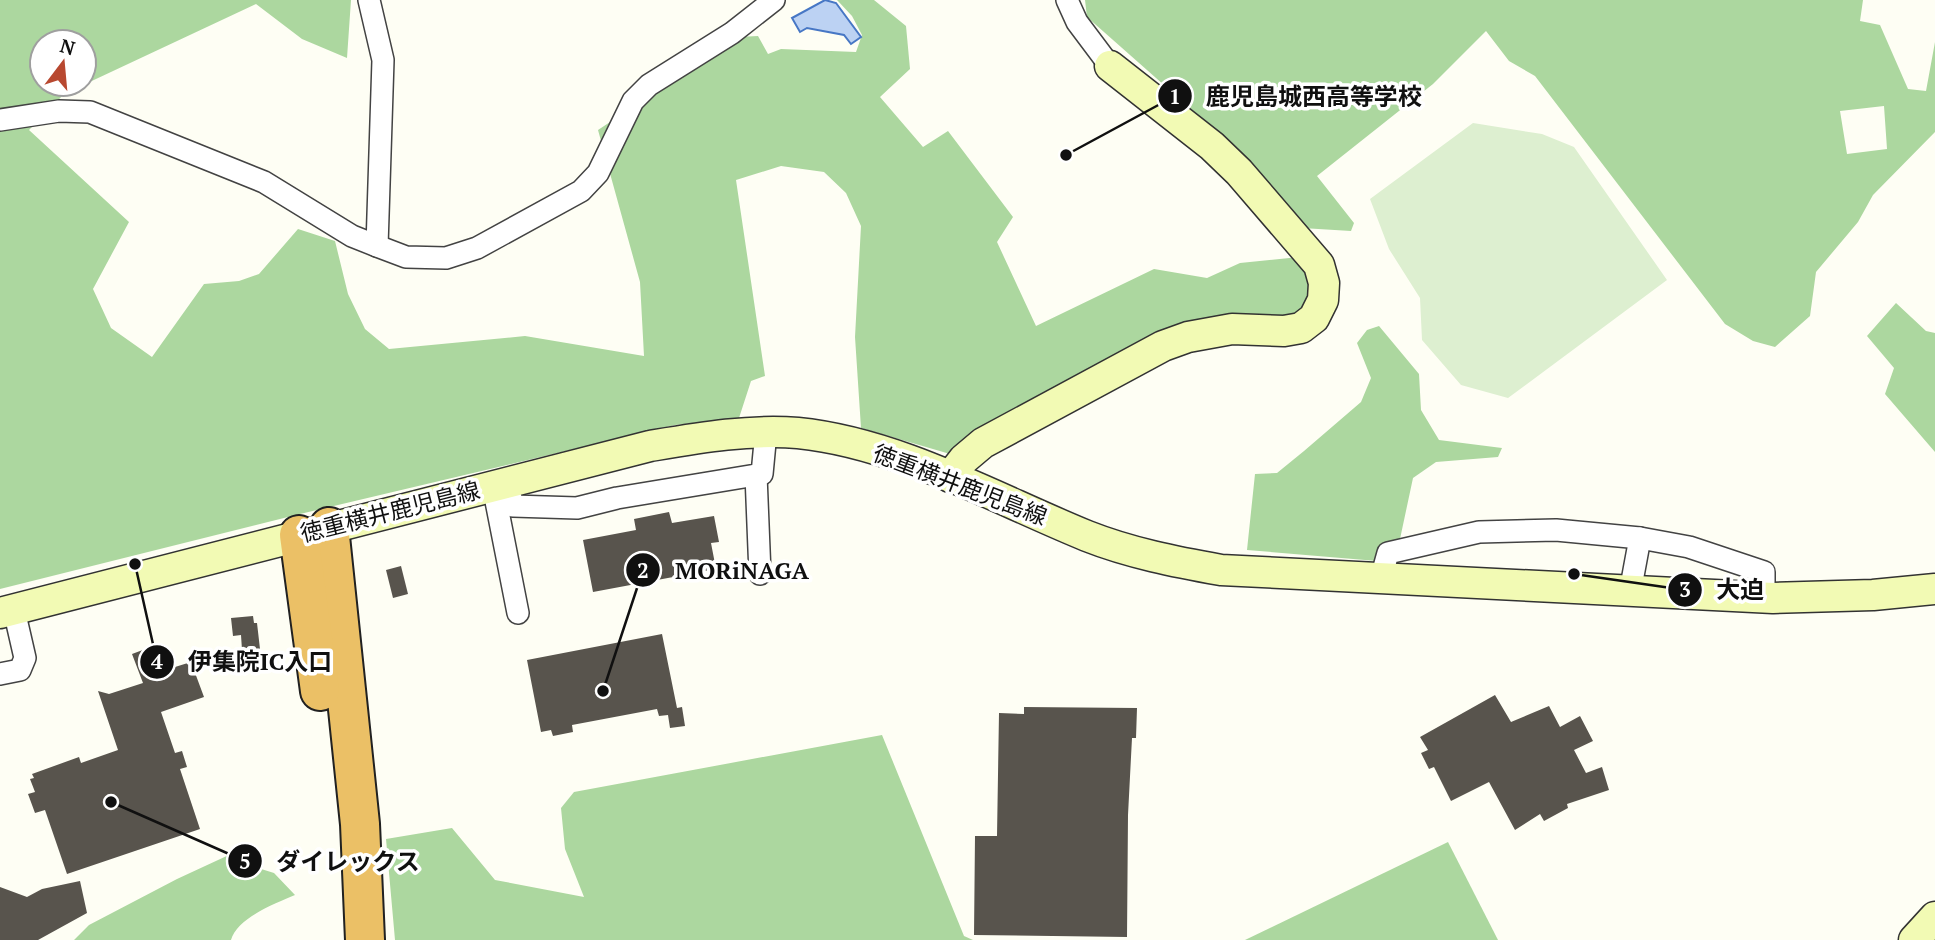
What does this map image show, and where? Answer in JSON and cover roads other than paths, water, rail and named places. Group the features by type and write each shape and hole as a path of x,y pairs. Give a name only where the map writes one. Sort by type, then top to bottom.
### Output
{"highway":[{"path":"314,531 360,824 365,940"}],"main road":[{"path":"950,477 964,459 983,443 1163,346 1210,331 1284,331 1301,328 1314,318 1323,300 1324,283 1319,265 1239,172 1212,146 1110,66"},
{"name":"徳重横井鹿児島線","path":"7,612 650,446 766,432 827,438 887,454 950,477 1090,537 1165,560 1221,570 1764,597 1873,595 1935,589"},
{"path":"1914,940 1935,917"}],"street":[{"path":"369,0 383,60 377,246"},
{"path":"0,120 60,111 90,112 264,182 352,236 406,257 446,258 477,248 581,191 598,173 633,101 649,85 732,33 774,0"},
{"path":"1067,0 1077,22 1110,66"},
{"path":"500,484 513,506 577,508 617,498 757,475 762,474 766,432"},
{"path":"757,475 760,573"},
{"path":"500,484 518,614"},
{"path":"1381,578 1388,553 1479,532 1521,529 1640,538 1689,547 1763,572 1764,597"},
{"path":"1630,592 1640,538"},
{"path":"0,674 20,670 25,658 7,612"}],"water":[{"path":"825,0 836,3 861,37 851,44 844,35 807,28 800,32 792,18"}],"place":[{"name":"鹿児島城西高等学校","path":"1066,155"},
{"name":"伊集院IC入口","path":"135,564"},
{"name":"大迫","path":"1574,574"},
{"name":"MORiNAGA","path":"603,691"},
{"name":"ダイレックス","path":"111,802"}]}
